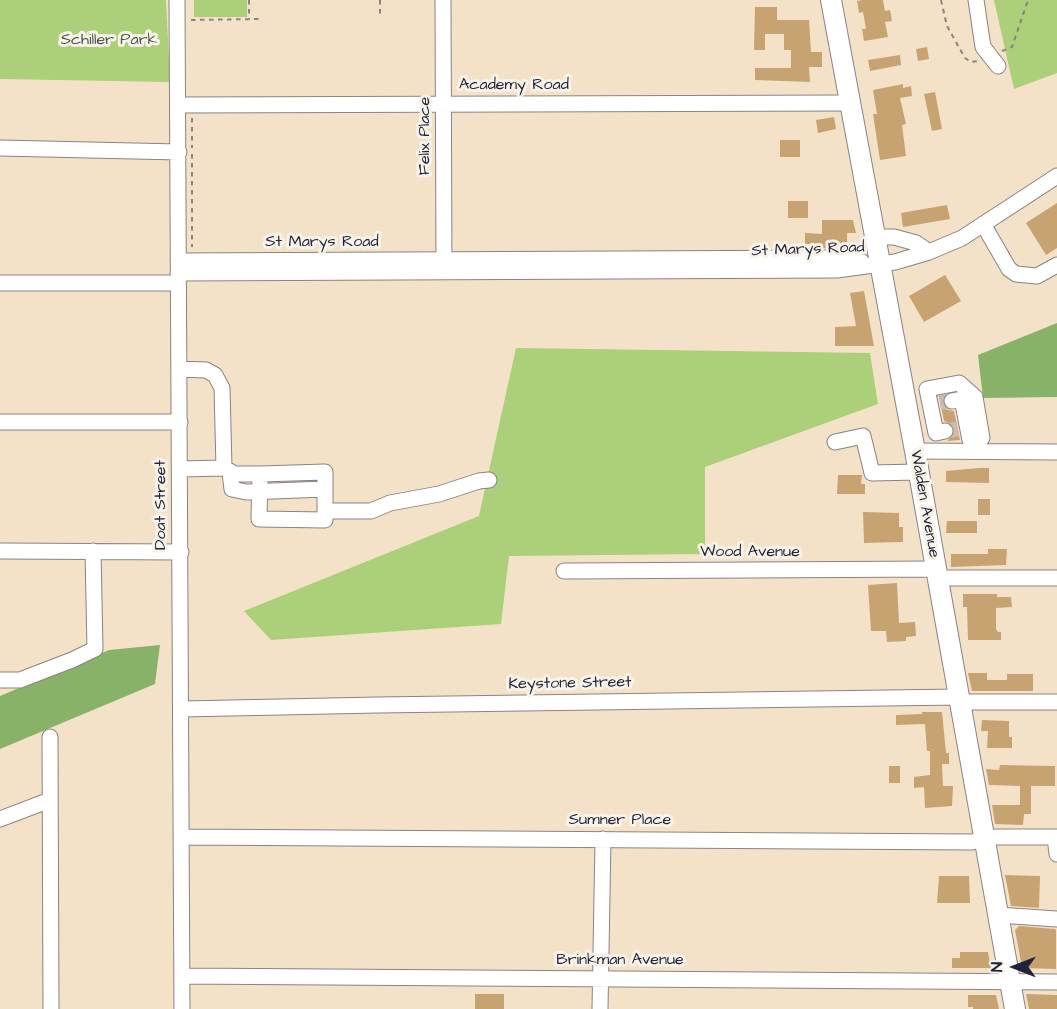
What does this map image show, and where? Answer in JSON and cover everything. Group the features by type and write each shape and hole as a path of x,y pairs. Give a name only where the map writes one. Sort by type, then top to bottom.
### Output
{"main road":[{"name":"Walden Avenue","path":"831,0 1015,1009"}],"street":[{"name":"Doat Street","path":"177,0 182,1009"},
{"name":"Felix Place","path":"443,0 444,266"},
{"path":"976,0 982,47 994,61"},
{"name":"Academy Road","path":"179,100 849,98"},
{"name":"Academy Road","path":"693,99 827,103 849,98"},
{"path":"0,148 179,152"},
{"name":"St Marys Road","path":"0,283 178,272 335,266 726,265 837,258 880,264 929,252 962,237 1057,176"},
{"path":"983,224 1010,269 1016,274 1037,276 1057,265"},
{"path":"875,237 894,237 916,243 929,252"},
{"path":"179,369 206,370 215,375 222,388 227,470 232,489 246,492 325,489"},
{"path":"915,452 961,418"},
{"path":"909,423 961,418 1057,452"},
{"path":"0,422 180,422"},
{"path":"835,442 863,436 872,473 918,472"},
{"path":"180,469 227,470 260,474 325,472 325,520 259,519 260,474"},
{"path":"325,511 371,511 390,503 439,494 489,480"},
{"path":"0,551 181,552"},
{"path":"0,680 20,680 94,649 93,551"},
{"name":"Wood Avenue","path":"564,571 937,574 1057,578"},
{"name":"Keystone Street","path":"182,709 426,704 959,700 1057,702"},
{"path":"50,737 51,1009"},
{"path":"0,819 50,800"},
{"name":"Sumner Place","path":"182,837 972,842 995,837 1056,837"},
{"path":"1056,837 1057,854"},
{"path":"600,1009 603,839"},
{"path":"998,915 1057,919"},
{"name":"Brinkman Avenue","path":"182,976 1057,982"}],"path":[{"path":"249,0 249,19"},
{"path":"380,0 380,14"},
{"path":"941,0 947,26 964,58 975,62 994,61 1012,46 1028,0"},
{"path":"191,20 259,19"},
{"path":"192,115 192,253"}],"green space":[{"name":"Schiller Park","path":"0,0 166,0 170,82 0,79"},
{"path":"194,0 247,0 247,17 194,17"},
{"path":"994,0 1057,0 1057,73 1014,89"},
{"path":"1057,323 1057,397 983,398 978,355"},
{"path":"516,348 870,353 878,404 705,467 705,554 509,556 501,624 271,640 244,611 479,516"},
{"path":"160,645 155,684 0,749 0,696 109,650"}],"building":[{"path":"883,0 885,11 890,10 892,21 885,22 888,37 864,41 862,29 866,29 863,12 859,13 857,1"},
{"path":"755,7 777,7 777,20 809,20 811,52 822,52 822,67 809,67 810,82 755,80 755,68 791,68 791,50 784,50 784,34 765,34 765,50 754,50"},
{"path":"927,47 929,59 918,61 916,49"},
{"path":"900,55 901,65 870,71 868,60"},
{"path":"903,84 903,88 911,86 912,96 900,98 906,124 902,125 906,156 880,160 873,114 877,114 873,90"},
{"path":"935,92 942,129 932,131 924,94"},
{"path":"834,117 836,129 818,133 816,120"},
{"path":"780,140 800,140 800,157 780,157"},
{"path":"788,201 808,201 808,218 788,218"},
{"path":"1057,203 1057,248 1046,255 1026,223"},
{"path":"947,205 950,219 903,227 901,213"},
{"path":"822,220 853,220 856,233 847,233 847,249 819,248 819,244 805,244 805,233 822,234"},
{"path":"945,275 961,301 924,322 909,296"},
{"path":"864,291 874,346 835,346 835,327 856,326 850,293"},
{"path":"944,396 942,402 944,407 954,411 960,440 947,441 954,434 955,429 952,424 944,421 939,397"},
{"path":"989,468 989,483 946,482 946,471"},
{"path":"838,475 862,475 861,484 865,484 865,494 837,494"},
{"path":"978,499 990,499 990,515 978,515"},
{"path":"863,512 899,513 899,527 903,527 903,542 864,543"},
{"path":"947,521 977,521 977,533 946,533"},
{"path":"988,549 1007,549 1006,565 951,567 951,554 988,554"},
{"path":"897,583 899,623 915,622 916,636 906,637 906,641 887,642 886,631 871,631 868,585"},
{"path":"963,594 997,594 997,597 1011,597 1012,607 996,608 996,629 1001,632 1001,640 968,640 967,607 963,607"},
{"path":"968,673 987,673 987,680 1007,680 1007,674 1033,674 1033,691 972,691"},
{"path":"922,712 942,712 946,753 949,753 949,764 942,764 943,786 953,786 952,806 925,808 924,787 914,788 914,777 930,775 930,751 927,751 925,724 896,725 896,715 922,714"},
{"path":"982,720 1009,721 1012,748 987,748 988,731 981,731"},
{"path":"1000,765 1055,766 1055,786 1031,786 1031,814 1024,814 1023,825 995,824 992,805 1020,805 1020,786 989,785 986,769 999,770"},
{"path":"889,766 900,766 900,783 889,783"},
{"path":"1005,875 1040,876 1039,908 1011,906"},
{"path":"939,876 969,876 970,903 937,903"},
{"path":"1019,926 1056,930 1056,969 1022,968 1015,930"},
{"path":"960,952 988,952 991,968 952,968 952,958 960,958"},
{"path":"475,994 504,994 504,1009 475,1009"},
{"path":"1026,994 1057,995 1057,1009 1029,1009"},
{"path":"968,995 996,995 999,1009 968,1007"}],"tunnel":[{"path":"940,403 952,401"},
{"path":"945,431 958,429"}]}
